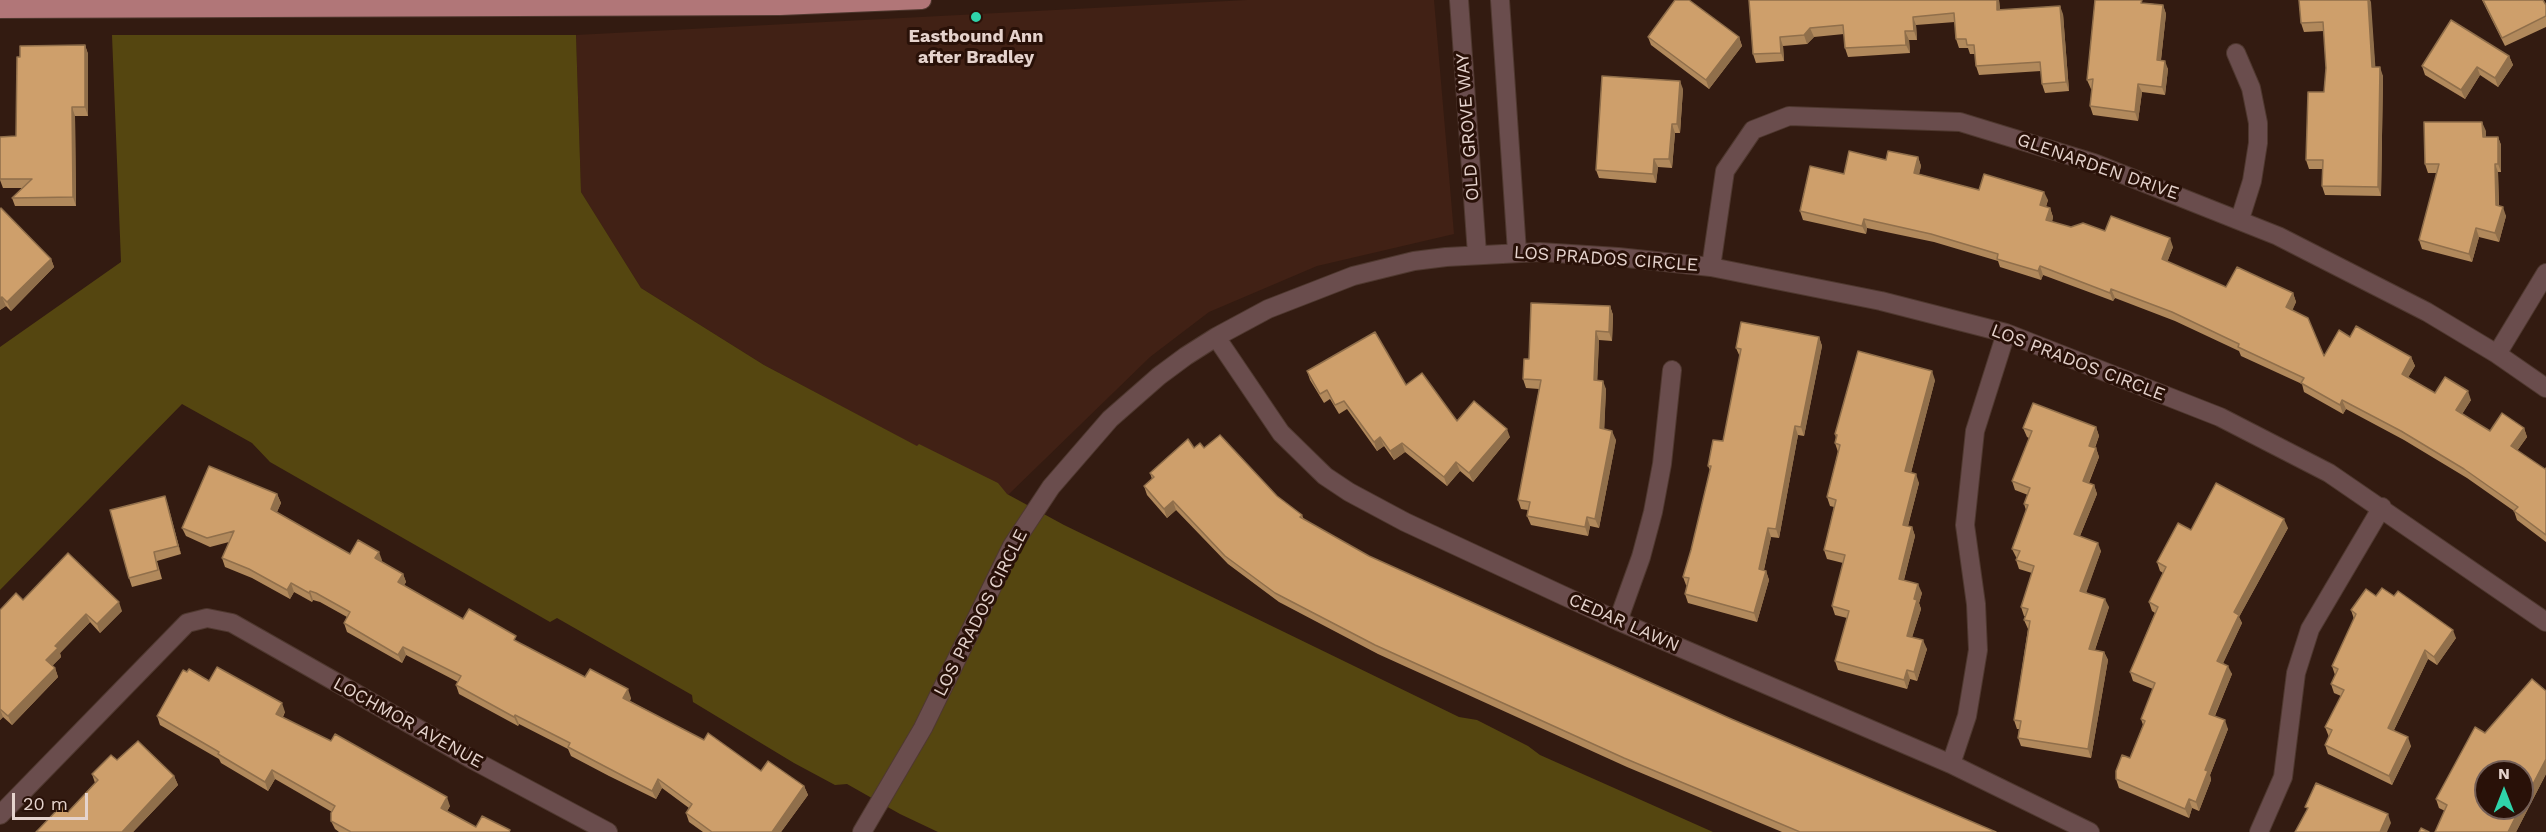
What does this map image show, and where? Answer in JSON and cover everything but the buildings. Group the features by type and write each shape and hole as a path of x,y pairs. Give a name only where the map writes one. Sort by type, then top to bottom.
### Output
{"main road":[{"path":"0,9 334,4 791,6 922,0"}],"street":[{"name":"OLD GROVE WAY","path":"1459,0 1477,254"},
{"path":"1500,0 1517,252"},
{"path":"2236,53 2252,88 2258,123 2253,180 2240,219"},
{"name":"GLENARDEN DRIVE","path":"1712,267 1725,171 1753,130 1789,116 1960,122 2094,163 2240,219 2356,274 2427,312 2497,354 2546,388"},
{"name":"LOS PRADOS CIRCLE","path":"862,832 923,728 1012,546 1051,487 1089,441 1159,376 1216,336 1277,305 1353,276 1414,261 1517,252 1591,255 1712,267 1881,301 2006,333 2220,417 2329,473 2382,507 2546,622"},
{"path":"2497,354 2546,273"},
{"path":"1952,764 1967,716 1978,650 1976,604 1965,525 1976,431 2006,333"},
{"name":"CEDAR LAWN","path":"1216,336 1281,433 1325,476 1349,492 1387,513 1618,621 1952,764 2090,832"},
{"path":"1618,621 1641,557 1653,512 1662,464 1672,370"},
{"path":"2259,832 2283,777 2296,673 2310,628 2382,507"},
{"name":"LOCHMOR AVENUE","path":"0,815 187,623 207,618 232,623 473,760 608,832"}],"shaded area":[{"path":"1247,0 1434,0 1454,234 1317,266 1209,312 1150,357 1008,495 764,365 641,288 581,192 576,35"},
{"path":"112,35 576,35 581,192 641,288 764,365 917,446 919,444 998,483 1007,494 1064,525 1459,717 1477,720 1528,746 1540,755 1713,832 938,832 900,814 847,784 835,785 794,763 693,702 692,695 557,618 550,622 270,462 252,443 182,404 0,590 0,347 121,262"}],"place":[{"name":"Eastbound Ann after Bradley","path":"976,17"}]}
